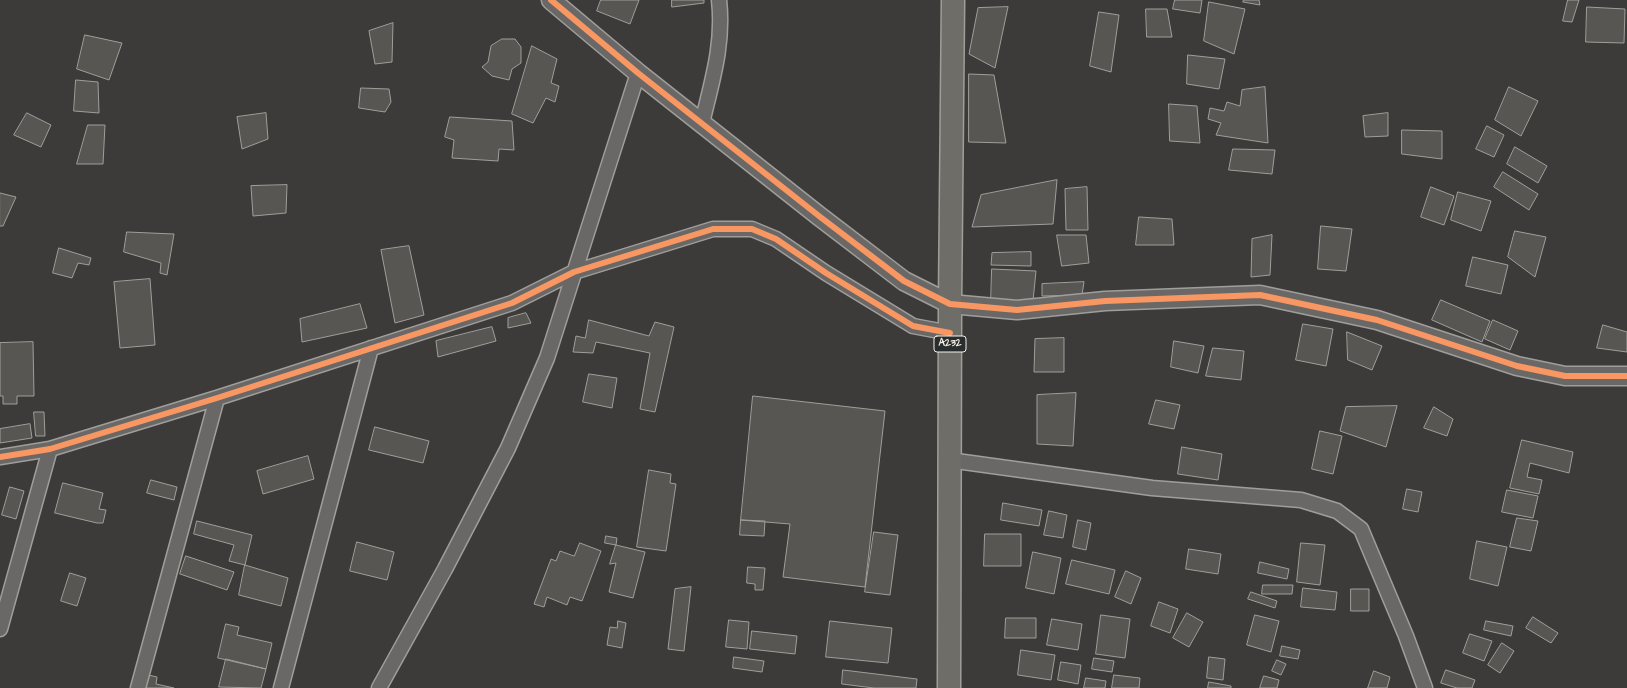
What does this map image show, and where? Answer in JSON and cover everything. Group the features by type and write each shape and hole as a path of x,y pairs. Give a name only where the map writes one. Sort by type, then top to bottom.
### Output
{"main road":[{"name":"A232","path":"948,688 950,304 956,1"}],"street":[{"path":"551,0 702,123 904,281 950,304 1017,310 1105,302 1260,295 1377,320 1517,366 1565,376 1627,376"},
{"path":"702,123 718,62 721,21 719,0"},
{"path":"380,688 508,448 547,358 638,72"},
{"path":"0,457 50,449 217,398 512,303 574,272 713,229 752,229 776,239 826,273 913,326 950,333"},
{"path":"282,688 371,348"},
{"path":"138,688 217,398"},
{"path":"0,629 50,449"},
{"path":"949,460 1152,488 1301,500 1337,511 1361,529 1406,636 1425,688"}],"building":[{"path":"601,0 639,0 630,24 597,11"},
{"path":"672,0 704,0 704,3 672,7"},
{"path":"1175,0 1202,0 1200,13 1173,9"},
{"path":"1244,0 1259,0 1260,5 1243,2"},
{"path":"1568,0 1579,0 1572,22 1563,21"},
{"path":"1209,2 1245,9 1234,54 1204,41"},
{"path":"1008,7 995,68 969,54 978,8"},
{"path":"1587,7 1625,9 1624,43 1586,42"},
{"path":"1146,9 1167,9 1172,37 1147,37"},
{"path":"1099,12 1119,15 1111,72 1090,66"},
{"path":"393,23 392,62 375,64 369,31"},
{"path":"85,35 122,43 109,80 77,69"},
{"path":"502,39 515,39 521,47 521,63 512,69 509,80 492,76 482,67 488,62 491,46"},
{"path":"532,46 557,59 551,83 559,86 555,102 546,98 533,123 512,114"},
{"path":"1188,55 1225,59 1219,89 1187,84"},
{"path":"969,74 994,75 1006,143 969,142"},
{"path":"76,80 98,82 99,113 74,111"},
{"path":"1265,87 1268,143 1216,135 1221,123 1208,119 1210,108 1224,111 1227,102 1240,106 1242,90"},
{"path":"1509,87 1538,101 1521,136 1495,120"},
{"path":"361,88 389,89 391,102 385,112 359,108"},
{"path":"1169,104 1197,106 1200,143 1170,141"},
{"path":"27,113 51,125 41,147 14,135"},
{"path":"266,113 268,139 242,149 237,117"},
{"path":"1388,113 1388,136 1365,137 1363,116"},
{"path":"450,117 512,121 514,150 499,149 498,161 452,158 454,140 445,137"},
{"path":"88,125 105,125 103,164 77,164"},
{"path":"1487,126 1504,135 1494,157 1476,149"},
{"path":"1402,130 1442,131 1442,159 1402,154"},
{"path":"1515,147 1547,166 1538,183 1507,164"},
{"path":"1233,149 1275,150 1272,174 1229,170"},
{"path":"1503,172 1538,194 1529,210 1494,187"},
{"path":"1057,180 1053,224 972,227 981,195"},
{"path":"287,185 286,213 253,216 251,186"},
{"path":"1087,187 1088,230 1066,230 1065,189"},
{"path":"1431,187 1454,196 1444,225 1421,217"},
{"path":"1458,192 1491,201 1481,231 1451,220"},
{"path":"0,193 16,197 3,226 0,226"},
{"path":"1139,217 1172,219 1174,245 1136,245"},
{"path":"1321,226 1352,229 1346,271 1318,269"},
{"path":"1515,231 1546,237 1535,277 1508,257"},
{"path":"127,232 174,234 167,275 160,273 161,263 124,252"},
{"path":"1057,235 1086,235 1089,263 1062,266"},
{"path":"1272,235 1270,275 1251,277 1252,239"},
{"path":"409,246 424,315 395,323 381,250"},
{"path":"59,248 91,258 89,265 78,263 72,278 53,273"},
{"path":"1031,252 1031,266 991,265 992,253"},
{"path":"1473,257 1508,265 1501,294 1466,286"},
{"path":"992,269 1036,271 1033,301 991,302"},
{"path":"150,279 155,345 120,348 114,282"},
{"path":"1084,282 1082,295 1042,296 1042,284"},
{"path":"1441,300 1490,321 1482,342 1432,320"},
{"path":"360,304 367,328 302,342 300,319"},
{"path":"526,313 531,323 508,328 508,318"},
{"path":"589,320 649,336 655,322 674,327 655,412 640,409 650,353 596,342 593,353 573,352 576,336 585,338"},
{"path":"1493,320 1518,331 1510,350 1485,339"},
{"path":"1303,324 1333,329 1326,366 1296,360"},
{"path":"1603,325 1627,332 1627,352 1597,348"},
{"path":"492,327 496,341 438,357 436,341"},
{"path":"1347,332 1382,346 1372,370 1348,360"},
{"path":"1064,338 1064,372 1034,372 1035,339"},
{"path":"1174,341 1204,346 1198,373 1171,367"},
{"path":"33,342 34,396 17,396 17,404 3,404 3,396 0,396 0,343"},
{"path":"1213,348 1244,351 1241,380 1206,376"},
{"path":"589,374 617,378 612,408 583,402"},
{"path":"1076,393 1073,446 1037,444 1037,395"},
{"path":"753,396 885,411 865,587 783,577 790,524 741,520"},
{"path":"1156,400 1180,405 1174,429 1149,424"},
{"path":"1397,406 1386,447 1340,431 1346,407"},
{"path":"1434,407 1453,419 1447,436 1424,428"},
{"path":"34,412 44,412 45,436 36,436"},
{"path":"30,424 32,438 0,443 0,429"},
{"path":"375,427 429,441 423,463 369,450"},
{"path":"1320,431 1342,436 1333,474 1312,469"},
{"path":"1522,440 1573,452 1569,473 1530,463 1527,477 1542,480 1539,494 1510,488"},
{"path":"1182,447 1222,454 1218,480 1178,474"},
{"path":"308,456 314,479 263,494 257,471"},
{"path":"649,470 671,474 670,483 676,484 666,551 637,547"},
{"path":"151,480 177,487 174,500 147,493"},
{"path":"63,483 103,493 99,509 106,510 103,523 97,523 55,513"},
{"path":"10,487 24,491 16,519 2,515"},
{"path":"1407,489 1422,492 1418,512 1403,509"},
{"path":"1507,490 1538,496 1533,518 1502,512"},
{"path":"1003,503 1042,510 1039,526 1001,520"},
{"path":"1049,511 1067,515 1063,538 1044,535"},
{"path":"1517,518 1538,521 1531,551 1510,547"},
{"path":"741,520 765,521 764,536 740,535"},
{"path":"1078,520 1091,523 1086,550 1073,547"},
{"path":"197,521 252,535 245,565 229,561 234,545 194,534"},
{"path":"874,532 898,535 890,595 865,592"},
{"path":"985,534 1021,534 1021,566 984,566"},
{"path":"606,536 617,538 616,545 605,543"},
{"path":"1477,541 1507,547 1498,586 1470,579"},
{"path":"357,542 394,552 387,580 350,571"},
{"path":"580,543 601,551 582,601 570,597 567,605 547,597 544,607 534,604 551,559 556,561 560,551 574,556"},
{"path":"1301,543 1325,545 1320,585 1297,582"},
{"path":"616,545 645,552 633,598 609,592 616,563 610,564"},
{"path":"1189,549 1221,554 1218,574 1186,569"},
{"path":"1033,552 1061,558 1054,594 1026,588"},
{"path":"186,556 234,572 227,590 180,574"},
{"path":"1072,560 1115,570 1109,594 1066,584"},
{"path":"1260,562 1289,569 1287,579 1258,573"},
{"path":"245,565 288,578 281,606 239,595"},
{"path":"748,567 765,568 763,590 755,590 755,584 747,583"},
{"path":"1126,571 1141,578 1131,604 1115,597"},
{"path":"70,573 86,578 77,606 61,601"},
{"path":"1263,585 1293,585 1292,594 1262,594"},
{"path":"691,587 684,651 668,649 675,589"},
{"path":"1303,588 1337,592 1335,610 1301,607"},
{"path":"1351,589 1369,589 1369,611 1351,611"},
{"path":"1251,592 1277,601 1275,608 1248,599"},
{"path":"1159,602 1178,609 1170,633 1151,626"},
{"path":"1187,613 1203,622 1189,647 1173,638"},
{"path":"1101,615 1130,619 1125,658 1096,654"},
{"path":"1255,615 1279,621 1271,652 1247,645"},
{"path":"1533,617 1558,633 1551,643 1526,628"},
{"path":"1006,618 1036,618 1036,638 1005,638"},
{"path":"1052,619 1082,624 1078,650 1047,645"},
{"path":"729,620 749,622 747,649 726,647"},
{"path":"618,621 626,623 622,648 607,645 610,627 617,628"},
{"path":"830,621 892,628 888,663 826,657"},
{"path":"1486,621 1513,626 1511,636 1484,630"},
{"path":"226,624 239,627 237,635 272,643 266,669 218,658"},
{"path":"752,631 797,636 795,654 750,649"},
{"path":"1470,634 1492,641 1484,661 1463,653"},
{"path":"1502,643 1514,651 1500,673 1488,665"},
{"path":"1282,646 1300,650 1298,659 1280,656"},
{"path":"1021,650 1055,655 1051,680 1018,675"},
{"path":"734,657 764,661 762,672 733,668"},
{"path":"1209,657 1225,659 1223,680 1207,678"},
{"path":"1094,658 1114,661 1112,672 1092,669"},
{"path":"226,659 266,669 261,688 219,687"},
{"path":"1277,660 1286,664 1281,675 1272,671"},
{"path":"1061,662 1081,665 1078,684 1058,680"},
{"path":"843,670 917,679 916,688 874,688 842,684"},
{"path":"1446,670 1475,680 1472,688 1457,688 1441,683"},
{"path":"1374,671 1390,677 1387,688 1368,688"},
{"path":"144,674 157,677 156,684 174,688 141,688"},
{"path":"1114,675 1140,678 1139,688 1112,688"},
{"path":"1264,676 1279,680 1277,688 1260,688"},
{"path":"1086,678 1106,681 1105,688 1084,688"},
{"path":"1209,682 1231,686 1231,688 1208,688"}],"cycle path":[{"path":"551,0 638,73 904,281 950,304 1017,310 1105,301 1260,295 1377,320 1517,366 1565,376 1627,376"},
{"path":"0,457 50,449 217,398 512,303 574,272 713,229 752,229 776,239 826,273 913,326 950,333"}]}
